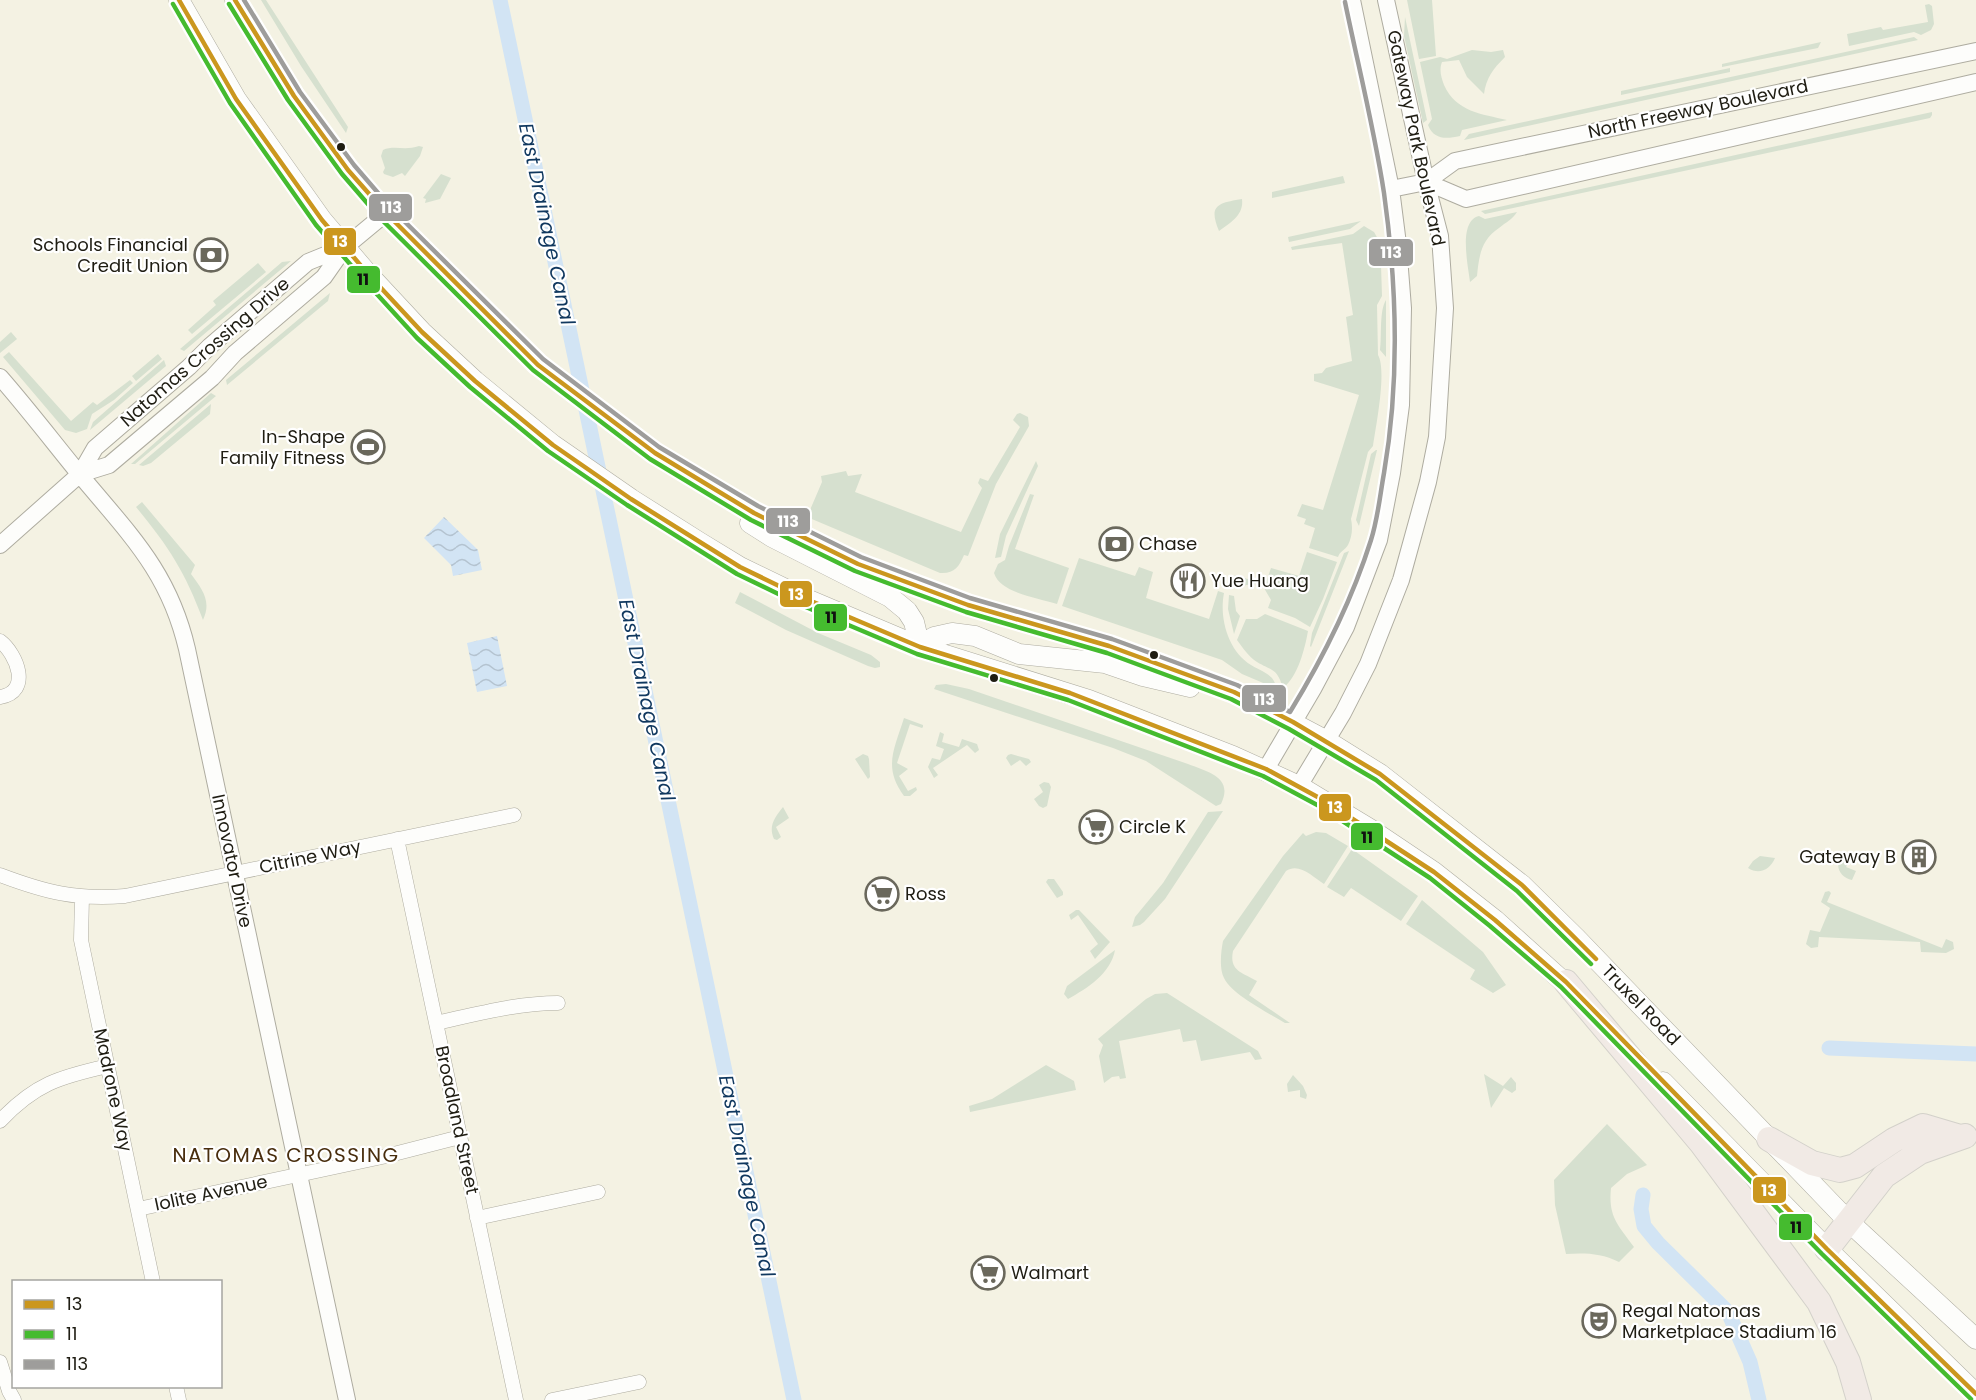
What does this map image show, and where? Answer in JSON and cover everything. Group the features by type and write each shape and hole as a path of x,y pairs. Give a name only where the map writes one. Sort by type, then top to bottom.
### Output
{"highway":[{"path":"1566,982 1702,1144 1819,1302 1848,1362 1859,1400"},
{"path":"1769,1139 1812,1162 1839,1170 1855,1166 1894,1140 1923,1126 1968,1136"},
{"path":"1827,1249 1884,1176 1920,1152 1968,1136"}],"main road":[{"path":"179,0 236,99 322,220 422,332 476,381 553,445 631,499 740,567 804,598 920,647 1070,693 1266,769 1299,786 1361,824 1434,872 1495,920 1566,982 1827,1249 1976,1394"},
{"name":"Truxel Road","path":"235,0 294,96 348,170 386,213 538,365 655,453 711,488 754,513 858,564 968,605 1109,646 1234,692 1327,741 1380,774 1522,885 1585,947 1848,1221 1976,1339"},
{"path":"711,488 727,509 772,537 890,597 907,611 914,622 920,647"},
{"path":"920,647 934,637 952,633 975,636 1019,654 1105,663 1143,676 1254,703"}],"street":[{"name":"Gateway Park Boulevard","path":"1266,769 1314,688 1346,627 1379,540 1392,473 1401,405 1403,308 1398,244 1391,189 1352,0"},
{"name":"Gateway Park Boulevard","path":"1299,786 1327,741 1368,664 1401,580 1428,482 1437,438 1445,308 1440,236 1386,0"},
{"name":"North Freeway Boulevard","path":"1391,189 1426,182 1455,161 1976,51"},
{"name":"North Freeway Boulevard","path":"1426,182 1466,199 1976,82"},
{"name":"Natomas Crossing Drive","path":"80,474 109,465 212,378 235,353 324,277 345,247 386,213"},
{"name":"Natomas Crossing Drive","path":"0,545 80,474 95,448 308,262 345,247"},
{"name":"Innovator Drive","path":"0,377 142,548 161,579 177,614 187,649 347,1400"},
{"path":"0,640 13,655 19,673 16,687 12,692 0,697"},
{"name":"Citrine Way","path":"0,875 58,894 82,897 125,897 514,815"},
{"name":"Broadland Street","path":"397,839 516,1400"},
{"name":"Madrone Way","path":"82,897 81,940 153,1280"},
{"path":"436,1023 509,1007 558,1003"},
{"path":"0,1122 16,1105 48,1083 65,1076 108,1066"},
{"name":"Iolite Avenue","path":"138,1209 382,1157 460,1137"},
{"path":"477,1218 598,1192"},
{"path":"0,1362 14,1400"},
{"path":"552,1400 639,1382"}],"green space":[{"path":"261,0 266,0 348,127 346,133 301,66"},
{"path":"1407,0 1432,0 1436,56 1419,59"},
{"path":"1925,5 1932,6 1934,24 1931,30 1921,35 1914,32 1849,46 1847,34 1881,27 1883,30 1928,22"},
{"path":"1405,17 1427,120 1423,123 1404,36"},
{"path":"1914,37 1918,40 1464,140 1469,134"},
{"path":"1821,42 1818,48 1722,67 1722,64"},
{"path":"1472,50 1491,52 1503,50 1505,57 1491,74 1484,94 1467,77 1459,60 1442,62 1441,74 1444,85 1455,101 1463,106 1479,113 1507,120 1462,130 1460,136 1445,138 1437,136 1428,125 1432,119 1420,62 1440,57 1447,59"},
{"path":"1730,68 1730,72 1621,95 1621,91"},
{"path":"1932,112 1930,118 1485,214 1481,211"},
{"path":"423,147 420,156 405,176 402,173 393,177 384,174 385,168 381,156 383,150"},
{"path":"441,174 451,178 440,199 425,203 426,199 423,198"},
{"path":"1343,176 1345,183 1272,198 1272,192"},
{"path":"1242,199 1239,214 1219,231 1215,216 1217,207"},
{"path":"1517,212 1488,238 1480,255 1477,276 1470,282 1466,255 1468,226 1479,216 1485,219"},
{"path":"1361,221 1350,229 1289,242 1288,237"},
{"path":"1364,226 1374,232 1378,239 1381,265 1382,296 1377,305 1381,385 1373,446 1368,452 1351,519 1350,539 1338,557 1309,548 1315,528 1304,524 1306,519 1297,516 1302,504 1323,510 1359,395 1314,381 1314,374 1352,361 1346,317 1353,315 1342,243 1292,250 1291,247 1353,234"},
{"path":"291,261 184,351 180,349 282,262"},
{"path":"258,263 266,272 192,334 188,330 216,305 213,301"},
{"path":"330,293 328,301 227,385 226,380"},
{"path":"1386,300 1386,357 1380,350 1382,317"},
{"path":"11,332 17,339 0,353 0,342"},
{"path":"9,352 71,421 93,402 97,405 130,380 133,383 114,400 92,414 87,429 76,433 65,430 3,357"},
{"path":"158,354 162,359 136,381 132,376"},
{"path":"164,360 166,366 90,430 93,422"},
{"path":"211,393 216,396 135,464 131,464"},
{"path":"211,404 210,414 151,463 139,465"},
{"path":"1020,413 1028,417 1029,426 996,484 968,556 964,555 952,571 940,573 807,517 822,482 821,476 846,471 848,476 862,474 855,492 961,532 982,488 978,483 980,478 988,481 1020,427 1013,420"},
{"path":"1376,450 1359,526 1356,520 1371,454"},
{"path":"1036,461 1038,466 1006,536 1001,557 995,558 1000,534"},
{"path":"1030,494 1034,495 1015,549 1069,568 1057,604 1012,590 998,580 994,573 998,564 1005,560"},
{"path":"142,502 195,565 191,574 202,590 206,601 206,613 203,620 175,560 136,507"},
{"path":"1349,551 1311,647 1312,633 1344,553"},
{"path":"1307,552 1337,562 1310,627 1295,618 1268,608 1271,600 1264,588 1271,568 1299,576"},
{"path":"1079,558 1135,576 1139,567 1153,572 1146,598 1209,619 1218,591 1224,593 1224,623 1231,643 1243,659 1270,676 1277,689 1242,674 1222,660 1062,606"},
{"path":"1235,575 1257,582 1240,588 1232,586"},
{"path":"740,592 818,633 871,655 880,662 880,667 868,666 786,630 735,603"},
{"path":"1229,595 1234,596 1236,611 1240,616 1234,634 1228,609"},
{"path":"1265,614 1308,631 1297,670 1283,688 1276,673 1254,660 1237,640 1246,619 1257,619"},
{"path":"946,684 969,689 1211,773 1222,782 1224,787 1221,804 1216,806 1146,761 934,689 936,685"},
{"path":"904,718 923,725 922,728 910,724 897,763 908,769 899,776 908,791 916,787 917,790 910,796 904,796 892,767 894,749"},
{"path":"940,732 944,734 942,742 959,747 962,739 977,744 979,750 975,753 967,745 933,768 938,775 934,778 928,767 932,758 940,760 944,749 936,746"},
{"path":"863,754 869,759 870,777 868,779 855,759"},
{"path":"1011,754 1029,759 1031,762 1026,766 1020,760 1011,766 1006,758"},
{"path":"1044,782 1049,783 1051,787 1047,806 1043,808 1034,799 1043,792 1039,785"},
{"path":"783,807 789,818 776,827 781,837 777,840 772,834 772,826"},
{"path":"1223,811 1165,899 1144,922 1132,927 1135,917 1163,883 1208,812"},
{"path":"1316,832 1326,833 1348,846 1324,884 1301,869 1286,871 1233,951 1232,958 1235,967 1257,981 1249,995 1290,1023 1285,1023 1243,997 1228,984 1221,970 1222,945 1283,856 1303,833 1306,836"},
{"path":"1352,849 1418,896 1401,921 1351,888 1344,897 1327,887"},
{"path":"1760,856 1775,858 1764,870 1756,871 1748,868 1753,861"},
{"path":"1841,857 1850,860 1846,867 1856,871 1852,880 1840,872 1838,865"},
{"path":"1048,879 1054,879 1063,895 1057,898 1046,882"},
{"path":"1825,892 1831,893 1827,902 1942,948 1946,939 1953,942 1954,949 1946,953 1921,952 1920,942 1819,937 1818,947 1811,948 1806,944 1810,930 1820,932 1830,908 1821,902"},
{"path":"1422,900 1483,952 1506,985 1493,993 1470,979 1475,970 1406,924"},
{"path":"1079,910 1110,942 1095,959 1090,951 1098,944 1078,915 1071,920 1069,915"},
{"path":"1115,950 1104,973 1091,985 1068,999 1064,994 1067,986"},
{"path":"1167,993 1258,1051 1262,1059 1255,1060 1250,1052 1201,1061 1196,1040 1183,1042 1180,1029 1119,1041 1126,1078 1112,1077 1104,1083 1099,1056 1103,1045 1098,1039 1146,999 1155,994"},
{"path":"1046,1065 1074,1081 1076,1090 970,1112 969,1106 992,1099"},
{"path":"1484,1074 1503,1086 1511,1077 1516,1083 1516,1090 1512,1093 1504,1088 1491,1108"},
{"path":"1293,1075 1303,1086 1307,1095 1306,1099 1300,1097 1300,1090 1288,1092 1287,1084"},
{"path":"1607,1124 1647,1165 1627,1174 1611,1188 1611,1206 1615,1220 1634,1247 1619,1262 1593,1254 1566,1254 1555,1205 1554,1180"}],"water":[{"path":"444,517 478,550 482,570 453,576 451,565 424,538"},
{"path":"497,636 507,686 477,692 467,643"}],"waterway":[{"name":"East Drainage Canal","path":"500,0 794,1400"},
{"path":"1829,1048 1976,1054"},
{"path":"1643,1195 1641,1209 1644,1226 1658,1243 1728,1312 1750,1362 1759,1400"}],"transit line":[{"name":"13","path":"179,0 236,99 322,220 422,332 475,381 553,445 631,499 740,567 804,598 920,647 1070,693 1266,769 1325,801 1434,872 1495,920 1566,982 1827,1249 1976,1394"},
{"name":"13","path":"235,0 294,96 348,170 386,213 538,365 655,453 754,513 858,564 968,605 1109,646 1234,692 1293,722 1380,774 1522,885 1596,959"},
{"name":"113","path":"244,0 300,92 354,165 391,208 543,359 659,447 758,506 861,557 970,598 1112,639 1237,685 1290,712 1336,628 1371,540 1384,473 1393,403 1394,298 1384,193 1345,2"},
{"name":"11","path":"173,4 230,103 316,225 417,338 470,387 548,451 627,505 737,574 801,605 917,654 1068,700 1263,776 1321,807 1430,878 1561,987 1822,1254 1971,1399"},
{"name":"11","path":"229,4 288,100 342,174 380,218 533,370 650,459 751,520 855,571 966,612 1107,653 1231,699 1289,729 1376,780 1517,891 1591,964"}],"place":[{"name":"Schools Financial Credit Union","path":"211,255"},
{"name":"In-Shape Family Fitness","path":"368,447"},
{"name":"Chase","path":"1116,544"},
{"name":"Yue Huang","path":"1188,581"},
{"name":"Circle K","path":"1096,827"},
{"name":"Gateway B","path":"1919,857"},
{"name":"Ross","path":"882,894"},
{"name":"Walmart","path":"988,1273"},
{"name":"Regal Natomas Marketplace Stadium 16","path":"1599,1321"}],"district":[{"name":"NATOMAS CROSSING","path":"286,1155"}]}
